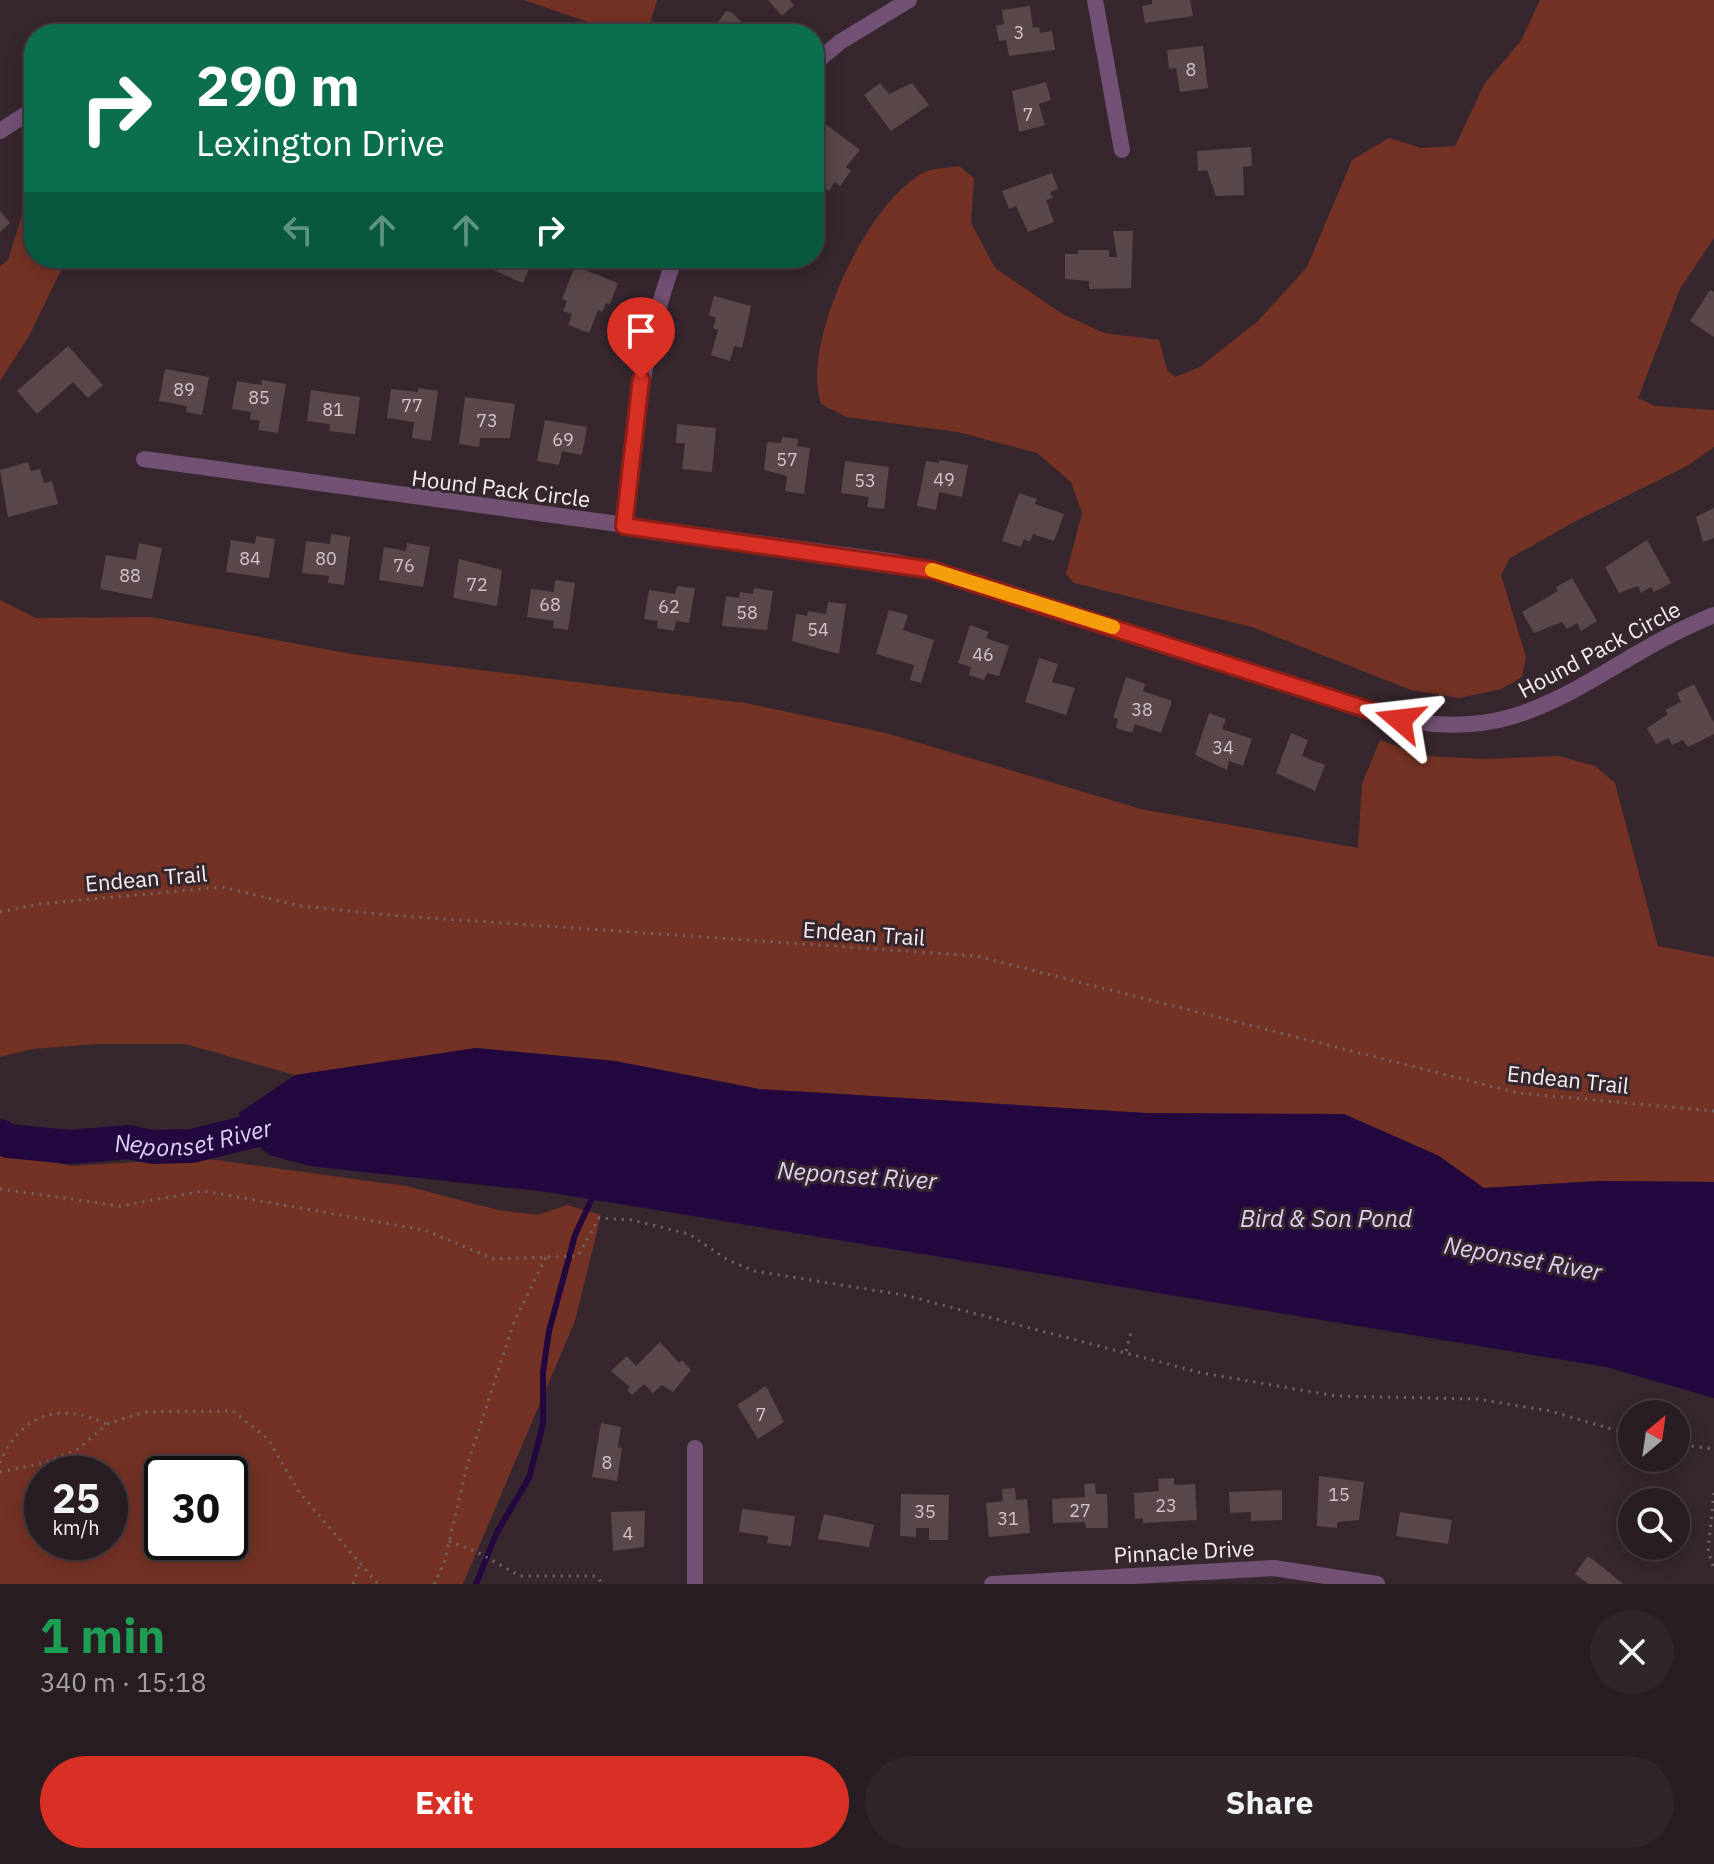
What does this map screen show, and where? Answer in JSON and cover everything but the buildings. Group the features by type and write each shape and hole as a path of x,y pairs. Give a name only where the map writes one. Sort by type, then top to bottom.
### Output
{"street":[{"path":"824,56 840,42 909,0"},
{"path":"1095,0 1122,150"},
{"path":"0,131 24,115"},
{"path":"624,526 641,379 657,308 671,268"},
{"name":"Hound Pack Circle","path":"144,459 932,570 1378,713 1423,724 1493,722 1538,710 1654,643 1714,615"},
{"path":"695,1448 695,1584"},
{"name":"Pinnacle Drive","path":"992,1584 1274,1568 1377,1584"}],"path":[{"name":"Endean Trail","path":"0,912 39,904 222,887 301,906 388,915 976,956 1518,1093 1714,1111"},
{"path":"0,1189 120,1206 204,1191 424,1230 494,1259 565,1254 578,1256 599,1218 632,1220 689,1234 728,1260 754,1271 904,1295 1202,1373 1336,1396 1477,1399 1550,1411 1618,1431"},
{"path":"434,1584 449,1541 467,1466 514,1322 546,1257"},
{"path":"1126,1352 1131,1332"},
{"path":"0,1472 43,1463 78,1449 107,1424 144,1412 233,1411 268,1439 299,1492 378,1584"},
{"path":"0,1463 6,1449 26,1426 54,1413 81,1412 107,1424"},
{"path":"1690,1446 1714,1449"},
{"path":"1714,1493 1708,1551 1714,1569"},
{"path":"449,1541 492,1559 520,1576 595,1576 604,1584"},
{"path":"353,1584 360,1564"}],"shaded area":[{"path":"524,0 657,0 650,24 594,24"},
{"path":"1540,0 1714,0 1714,238 1680,289 1638,398 1655,406 1714,410 1714,447 1689,465 1574,522 1510,558 1501,575 1526,657 1522,677 1501,689 1459,698 1411,690 1252,627 1074,583 1066,574 1082,513 1071,482 1037,453 958,432 846,417 821,404 817,378 820,347 829,312 861,243 880,213 902,189 927,171 959,166 974,178 971,223 995,268 1061,313 1104,333 1159,340 1167,370 1175,377 1200,367 1258,321 1307,267 1352,160 1389,138 1421,148 1455,146 1485,83 1521,41"},
{"path":"24,208 24,268 62,268 29,336 0,381 0,266 8,260"},
{"path":"0,600 36,618 151,617 358,655 745,703 886,733 1141,809 1358,848 1362,784 1380,740 1425,756 1486,759 1558,756 1595,766 1615,783 1658,946 1714,957 1714,1182 1599,1181 1483,1188 1439,1156 1344,1114 1145,1113 759,1089 615,1061 476,1048 295,1075 185,1044 95,1044 32,1049 0,1057"},
{"path":"0,1151 72,1166 201,1158 406,1186 498,1210 538,1215 567,1205 601,1215 575,1321 463,1584 0,1584"}],"water":[{"name":"Bird & Son Pond","path":"476,1048 615,1061 759,1089 1145,1113 1344,1114 1439,1156 1484,1188 1599,1181 1714,1182 1714,1398 1606,1367 547,1192 309,1166 270,1155 241,1133 239,1113 295,1075"}],"waterway":[{"name":"Neponset River","path":"0,1136 8,1141 70,1147 129,1142 152,1147 192,1146 286,1123"},
{"path":"476,1584 497,1532 529,1478 543,1424 543,1372 549,1331 575,1235 594,1194"}],"slow traffic":[{"path":"932,570 1113,627"}],"route":[{"path":"641,379 624,526 896,562 932,570 1400,720"}]}
